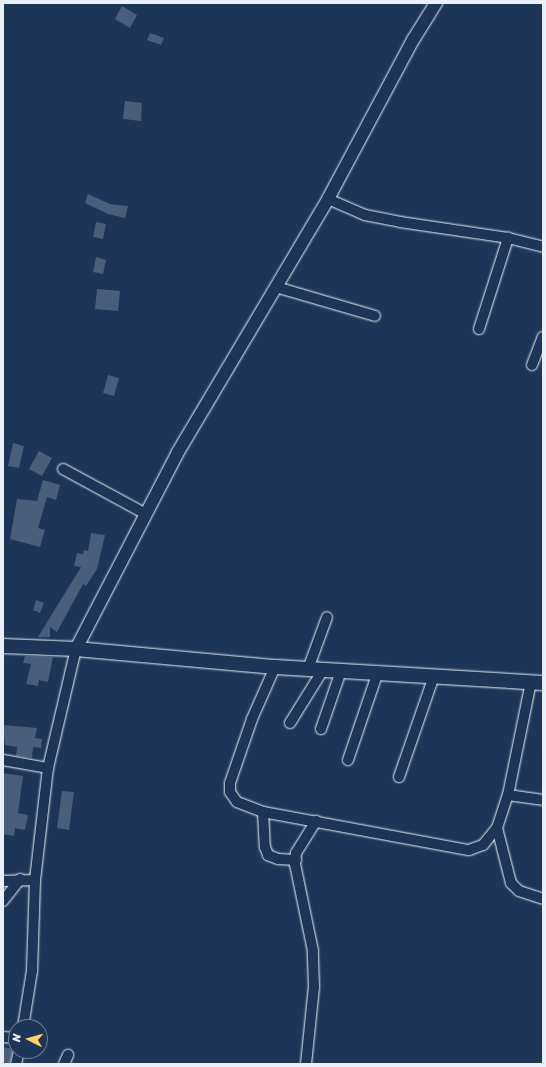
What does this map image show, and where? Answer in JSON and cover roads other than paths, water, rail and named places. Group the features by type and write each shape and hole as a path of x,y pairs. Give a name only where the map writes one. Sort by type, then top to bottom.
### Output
{"main road":[{"path":"3,646 76,649 275,667 537,682"}],"street":[{"path":"24,1019 32,971 35,880 48,768 76,649 178,452 328,199 413,40 436,3"},
{"path":"328,199 365,214 400,222 508,238 543,247"},
{"path":"479,329 508,238"},
{"path":"276,287 375,316"},
{"path":"532,365 543,337"},
{"path":"63,469 146,514"},
{"path":"308,669 328,617"},
{"path":"275,667 252,719 230,783 230,792 237,802 263,812 469,850 483,845 497,828 508,794 537,682"},
{"path":"290,723 323,670"},
{"path":"321,729 342,671"},
{"path":"348,760 378,672"},
{"path":"399,777 434,676"},
{"path":"3,760 48,768"},
{"path":"508,794 543,800"},
{"path":"263,812 265,847 268,854 278,859 296,860"},
{"path":"306,1064 314,987 313,951 296,853 316,821"},
{"path":"497,828 511,883 519,891 543,898"},
{"path":"3,881 20,879 35,880"},
{"path":"3,901 20,879"}]}
